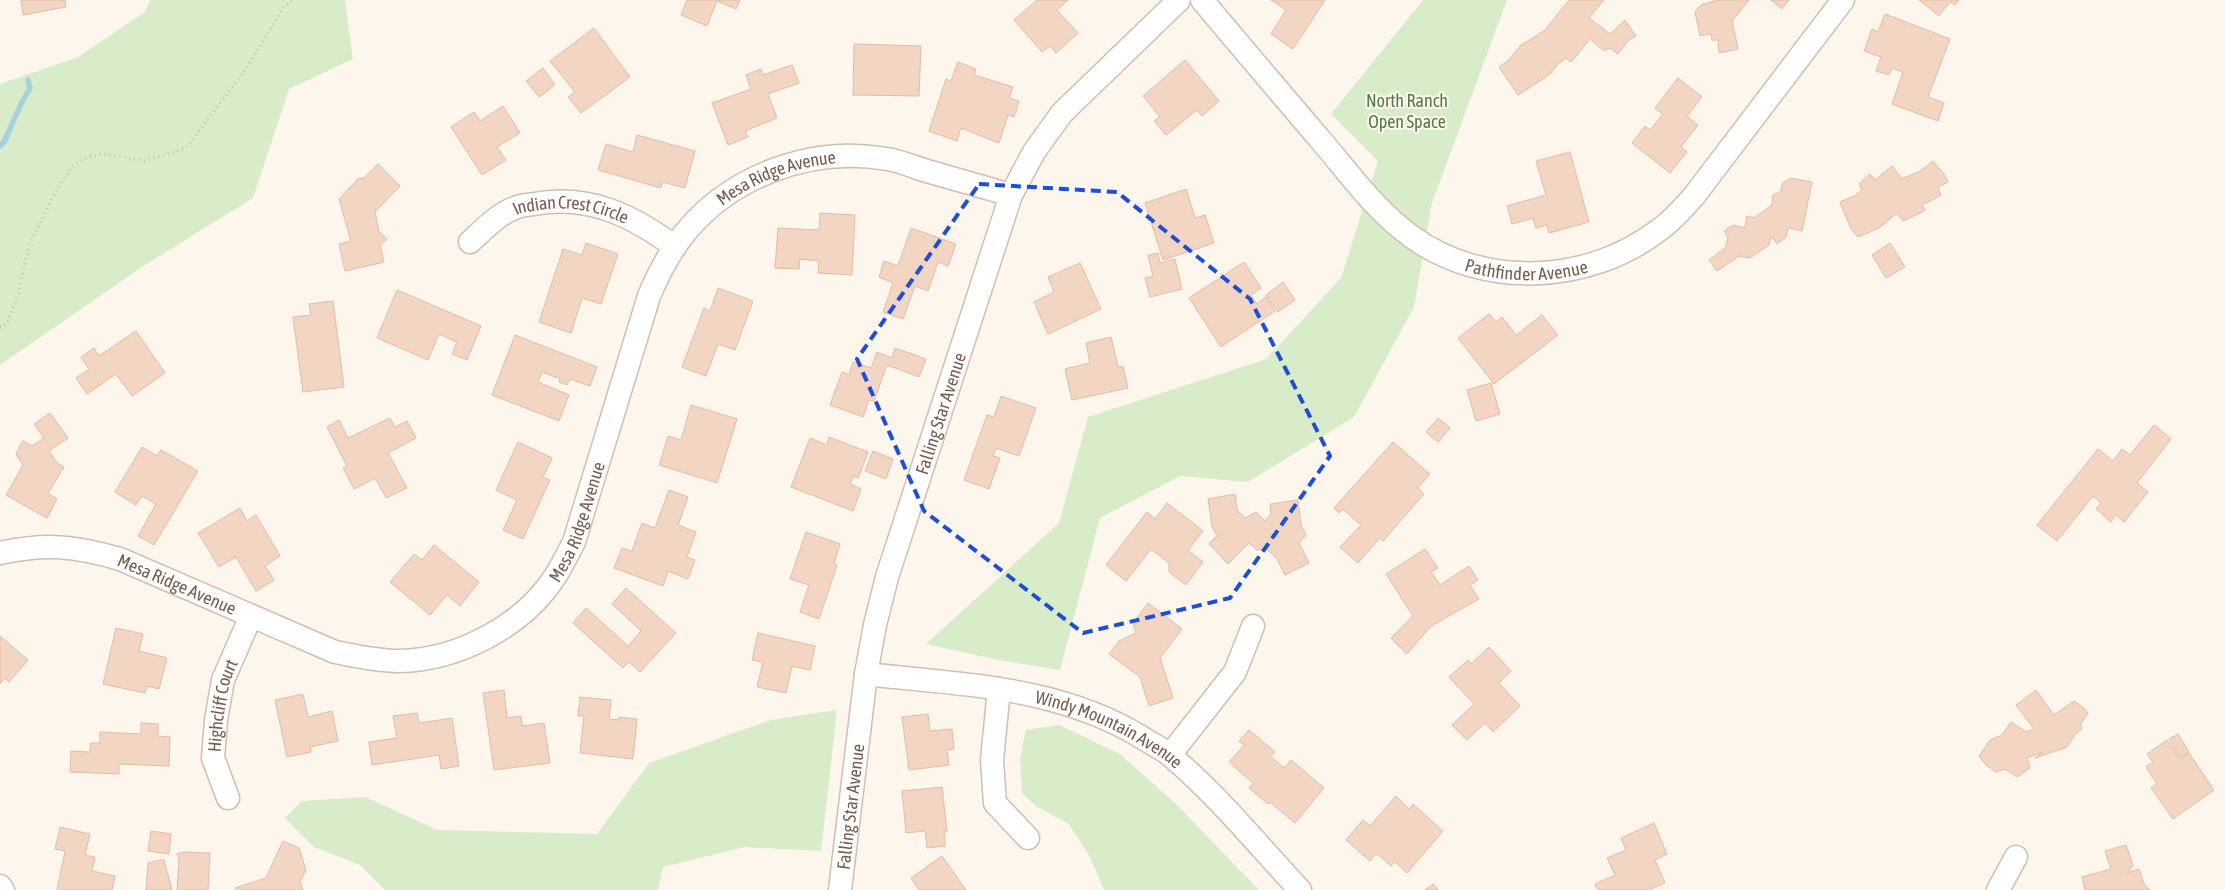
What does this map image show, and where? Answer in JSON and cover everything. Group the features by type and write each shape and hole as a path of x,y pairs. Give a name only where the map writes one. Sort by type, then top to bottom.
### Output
{"street":[{"name":"Falling Star Avenue","path":"840,890 866,674 875,625 888,577 1011,195 1034,152 1062,113 1179,0"},
{"name":"Pathfinder Avenue","path":"1202,0 1376,205 1412,237 1450,258 1494,271 1536,274 1586,267 1635,246 1659,230 1694,196 1843,0"},
{"name":"Mesa Ridge Avenue","path":"0,553 42,547 85,549 120,559 335,652 369,659 400,661 434,657 468,647 496,633 524,612 555,576 574,542 649,296 661,269 675,247 707,210 742,184 781,167 818,158 853,156 887,159 1011,195"},
{"name":"Indian Crest Circle","path":"470,242 496,219 515,207 556,200 588,204 621,213 651,228 675,247"},
{"name":"Highcliff Court","path":"228,798 213,758 216,720 223,680 251,616"},
{"path":"1170,755 1235,672 1253,626"},
{"name":"Windy Mountain Avenue","path":"866,674 999,689 1048,697 1086,709 1126,727 1170,755 1209,791 1300,890"},
{"path":"999,689 992,760 995,803 1028,838"},
{"path":"1998,890 2016,857"},
{"path":"0,886 3,890"}],"path":[{"path":"0,327 3,327 8,321 18,295 29,245 56,189 74,166 86,157 104,154 145,161 186,148 246,69 283,8 293,0"}],"highlighted area":[{"path":"979,184 1117,192 1250,299 1330,456 1230,598 1083,633 924,511 857,359"}],"green space":[{"path":"150,0 345,0 353,59 289,89 253,198 145,265 0,365 0,84 78,57 145,12"},
{"name":"North Ranch Open Space","path":"1423,0 1507,0 1432,203 1414,307 1354,417 1248,482 1180,476 1100,518 1060,670 994,659 926,644 1059,523 1088,417 1266,359 1341,278 1378,161 1331,114"},
{"path":"837,710 821,851 745,847 663,867 658,890 385,890 360,865 314,847 285,818 302,801 366,797 437,830 597,834 649,763 770,720"},
{"path":"1059,725 1120,754 1177,805 1259,890 1104,890 1090,857 1069,824 1036,806 1022,793 1020,759 1026,730"}],"building":[{"path":"21,0 65,0 66,7 23,15"},
{"path":"687,0 740,0 736,9 717,1 707,26 681,15"},
{"path":"1037,0 1068,0 1057,10 1078,33 1056,53 1050,46 1042,52 1014,20"},
{"path":"1271,0 1325,0 1293,49 1271,34 1286,10"},
{"path":"1569,0 1604,0 1589,18 1610,34 1625,20 1636,36 1629,40 1618,54 1610,48 1604,51 1590,39 1571,62 1566,58 1549,75 1518,95 1499,67 1509,60 1520,46 1545,30"},
{"path":"1718,0 1749,0 1732,21 1738,49 1719,53 1718,40 1712,40 1711,34 1700,36 1695,12 1701,5"},
{"path":"1771,0 1789,0 1782,9"},
{"path":"1919,0 1959,0 1955,5 1950,2 1939,16"},
{"path":"1885,14 1950,39 1928,97 1944,103 1938,121 1892,104 1903,72 1892,68 1889,75 1876,71 1881,57 1864,51 1872,29 1878,32"},
{"path":"594,28 630,77 581,113 568,97 575,92 550,61"},
{"path":"854,44 921,46 919,96 853,95"},
{"path":"1185,60 1219,101 1202,116 1197,110 1166,135 1154,121 1160,117 1143,96"},
{"path":"958,62 976,69 974,75 1013,87 1009,98 1019,101 1014,117 1008,115 999,143 961,128 957,141 929,131 946,79 951,81"},
{"path":"792,65 799,83 768,94 777,118 745,131 748,137 728,145 712,103 751,89 746,75 761,69 763,75"},
{"path":"543,68 555,85 539,97 526,81"},
{"path":"1678,78 1702,97 1687,116 1698,125 1681,147 1687,152 1670,173 1632,143 1645,126 1650,130 1663,114 1655,108"},
{"path":"503,106 520,133 497,147 506,160 482,175 451,127 474,112 480,121"},
{"path":"637,135 695,151 685,188 662,182 661,188 598,170 606,144 633,152"},
{"path":"1570,152 1589,222 1549,233 1547,225 1536,228 1533,218 1512,224 1507,206 1546,195 1536,161"},
{"path":"1933,161 1948,182 1938,187 1941,195 1922,205 1925,210 1922,212 1903,221 1897,213 1879,228 1858,237 1851,229 1840,202 1856,195 1862,190 1859,184 1870,174 1875,180 1892,166 1902,179 1922,170"},
{"path":"378,164 400,186 375,212 379,232 387,239 380,245 384,262 345,271 339,244 351,241 339,199 358,179 364,178"},
{"path":"1790,178 1812,182 1802,231 1788,228 1786,237 1777,244 1771,236 1769,245 1750,258 1739,256 1717,271 1709,260 1726,247 1728,237 1724,231 1733,225 1745,228 1747,216 1754,218 1772,205 1773,195 1781,191 1782,184"},
{"path":"1186,189 1195,218 1205,215 1214,243 1163,260 1145,203"},
{"path":"820,213 855,215 852,275 818,273 819,261 800,259 799,269 775,268 778,228 819,230"},
{"path":"911,228 956,244 948,266 938,262 928,291 915,286 903,319 883,312 893,283 879,277 884,261 898,266"},
{"path":"586,243 618,254 601,304 582,298 571,333 539,322 563,249 582,255"},
{"path":"1890,243 1905,267 1886,278 1872,255"},
{"path":"1158,253 1160,263 1175,259 1182,289 1150,297 1145,278 1153,276 1148,255"},
{"path":"1244,262 1261,288 1251,295 1257,304 1266,297 1275,311 1221,347 1189,298"},
{"path":"1080,263 1101,309 1048,334 1034,302 1054,292 1048,277"},
{"path":"1283,282 1295,300 1278,312 1266,295"},
{"path":"718,288 753,301 735,350 718,344 706,376 682,367 704,308 710,311"},
{"path":"397,290 481,326 467,360 452,354 457,342 439,334 428,360 377,338"},
{"path":"333,301 344,387 303,392 293,317 311,315 309,304"},
{"path":"1489,314 1496,322 1502,317 1516,335 1542,315 1558,335 1494,384 1458,338"},
{"path":"136,331 165,373 132,396 116,374 87,394 76,378 89,369 81,357 94,348 99,356"},
{"path":"515,335 597,367 590,386 570,379 567,385 559,382 560,379 542,372 538,382 569,395 559,421 492,395"},
{"path":"1111,337 1118,367 1123,366 1128,388 1072,400 1065,369 1090,363 1086,343"},
{"path":"895,348 926,359 919,377 887,365 874,401 869,400 863,417 830,405 842,372 849,375 853,362 871,368 877,352 892,358"},
{"path":"1491,383 1500,414 1476,421 1467,390"},
{"path":"1001,396 1036,408 1019,456 996,448 993,456 1000,458 989,489 964,480 987,415 994,417"},
{"path":"691,405 737,419 717,483 659,465 668,436 681,440"},
{"path":"50,413 68,438 49,451 57,463 64,467 48,493 57,499 47,518 6,495 23,465 16,454 23,441 32,446 44,438 34,424"},
{"path":"390,418 395,427 407,421 416,438 388,453 407,488 386,498 375,478 354,489 343,468 347,466 327,427 339,420 348,438"},
{"path":"1438,418 1450,428 1438,442 1426,432"},
{"path":"2154,425 2171,439 2137,483 2148,492 2124,522 2116,515 2111,522 2096,509 2101,503 2093,496 2057,541 2037,525 2098,449 2113,461 2122,449 2130,455"},
{"path":"829,437 868,452 858,478 853,476 850,484 861,489 853,511 791,487 810,438 827,445"},
{"path":"518,442 552,458 543,477 550,480 523,539 503,530 517,500 496,490"},
{"path":"1393,442 1430,474 1418,488 1424,494 1383,541 1380,538 1358,563 1340,547 1361,525 1343,509 1339,513 1334,508"},
{"path":"142,447 157,456 161,450 198,471 154,545 138,536 156,504 142,496 136,505 115,492"},
{"path":"873,451 893,459 886,479 865,471"},
{"path":"669,490 688,497 678,525 696,532 687,557 695,560 688,579 668,571 663,586 614,568 622,548 632,551 642,523 655,528"},
{"path":"1235,494 1237,510 1245,518 1256,512 1265,521 1271,514 1270,504 1298,500 1301,525 1306,535 1299,543 1309,563 1285,575 1277,559 1267,549 1257,550 1249,543 1228,564 1209,544 1217,536 1212,526 1208,499"},
{"path":"1167,503 1203,531 1188,550 1203,562 1186,585 1169,572 1169,563 1151,549 1126,581 1106,565 1147,512 1155,519"},
{"path":"240,508 247,521 256,515 280,556 265,566 274,580 256,591 236,557 219,567 198,533"},
{"path":"806,532 840,544 834,563 837,565 819,619 800,612 809,585 790,579"},
{"path":"434,545 479,582 460,606 447,595 430,615 390,582 414,554 422,560"},
{"path":"1425,549 1438,568 1431,572 1440,585 1469,566 1478,580 1470,585 1479,599 1431,626 1407,654 1391,638 1413,616 1386,574"},
{"path":"626,588 676,633 640,672 629,662 623,668 573,623 586,608 628,646 641,631 612,604"},
{"path":"1148,603 1182,629 1160,658 1173,698 1149,706 1140,677 1109,654 1119,641 1136,633 1133,623"},
{"path":"116,628 143,634 139,651 167,658 159,689 147,686 145,693 103,684"},
{"path":"758,633 815,646 810,670 792,666 786,693 757,687 763,662 752,660"},
{"path":"0,636 28,660 9,682 5,678 0,684"},
{"path":"1489,647 1511,671 1499,683 1520,706 1493,732 1485,723 1467,740 1452,725 1474,704 1449,677 1468,660 1471,664"},
{"path":"504,690 507,718 521,716 522,726 544,723 550,763 494,770 483,693"},
{"path":"2036,690 2054,715 2074,701 2084,708 2088,713 2080,725 2082,729 2076,733 2067,747 2035,758 2042,752 2027,758 2030,768 2017,777 2005,769 1996,772 1986,765 1979,756 1990,740 2002,735 2011,722 2026,732 2034,729 2016,705"},
{"path":"303,694 308,717 332,711 338,741 310,747 311,752 287,757 275,700"},
{"path":"580,697 611,700 609,719 619,720 619,717 637,719 633,759 580,753 584,716 578,716"},
{"path":"417,713 419,723 452,718 459,766 441,769 439,755 372,765 369,742 397,738 393,716"},
{"path":"928,714 930,731 952,729 954,749 947,750 949,765 909,770 902,717"},
{"path":"141,723 158,724 158,736 170,737 169,766 119,764 119,774 70,772 71,751 90,752 91,743 100,743 100,732 141,734"},
{"path":"1249,730 1275,752 1270,756 1284,768 1291,760 1324,788 1295,823 1270,802 1268,804 1249,788 1253,783 1229,762 1244,745 1239,741"},
{"path":"2178,734 2189,752 2180,757 2169,739"},
{"path":"2167,740 2180,759 2189,753 2214,790 2173,819 2151,788 2157,784 2146,767 2153,762 2147,754"},
{"path":"942,787 947,831 944,831 945,846 927,848 925,831 906,833 902,791"},
{"path":"1396,796 1409,809 1413,804 1443,831 1407,873 1394,861 1391,866 1376,853 1370,861 1346,840 1363,820 1370,826"},
{"path":"1654,823 1667,854 1655,860 1665,883 1649,890 1598,890 1595,884 1615,875 1607,858 1626,850 1621,838"},
{"path":"60,827 90,834 85,855 95,857 92,871 115,876 112,890 57,890 65,851 55,849"},
{"path":"151,831 171,834 169,854 148,851"},
{"path":"283,841 299,848 306,870 300,882 303,890 236,890 235,888 266,878"},
{"path":"2126,845 2133,865 2127,873 2139,869 2145,886 2150,890 2085,890 2082,877 2111,869 2105,851"},
{"path":"184,852 210,853 208,890 177,890 179,860 177,854"},
{"path":"942,856 966,890 919,890 911,878"},
{"path":"164,860 172,890 146,890 148,863"},
{"path":"1433,884 1438,890 1425,890"}],"waterway":[{"path":"0,146 4,142 20,105 30,89 28,80"}]}
